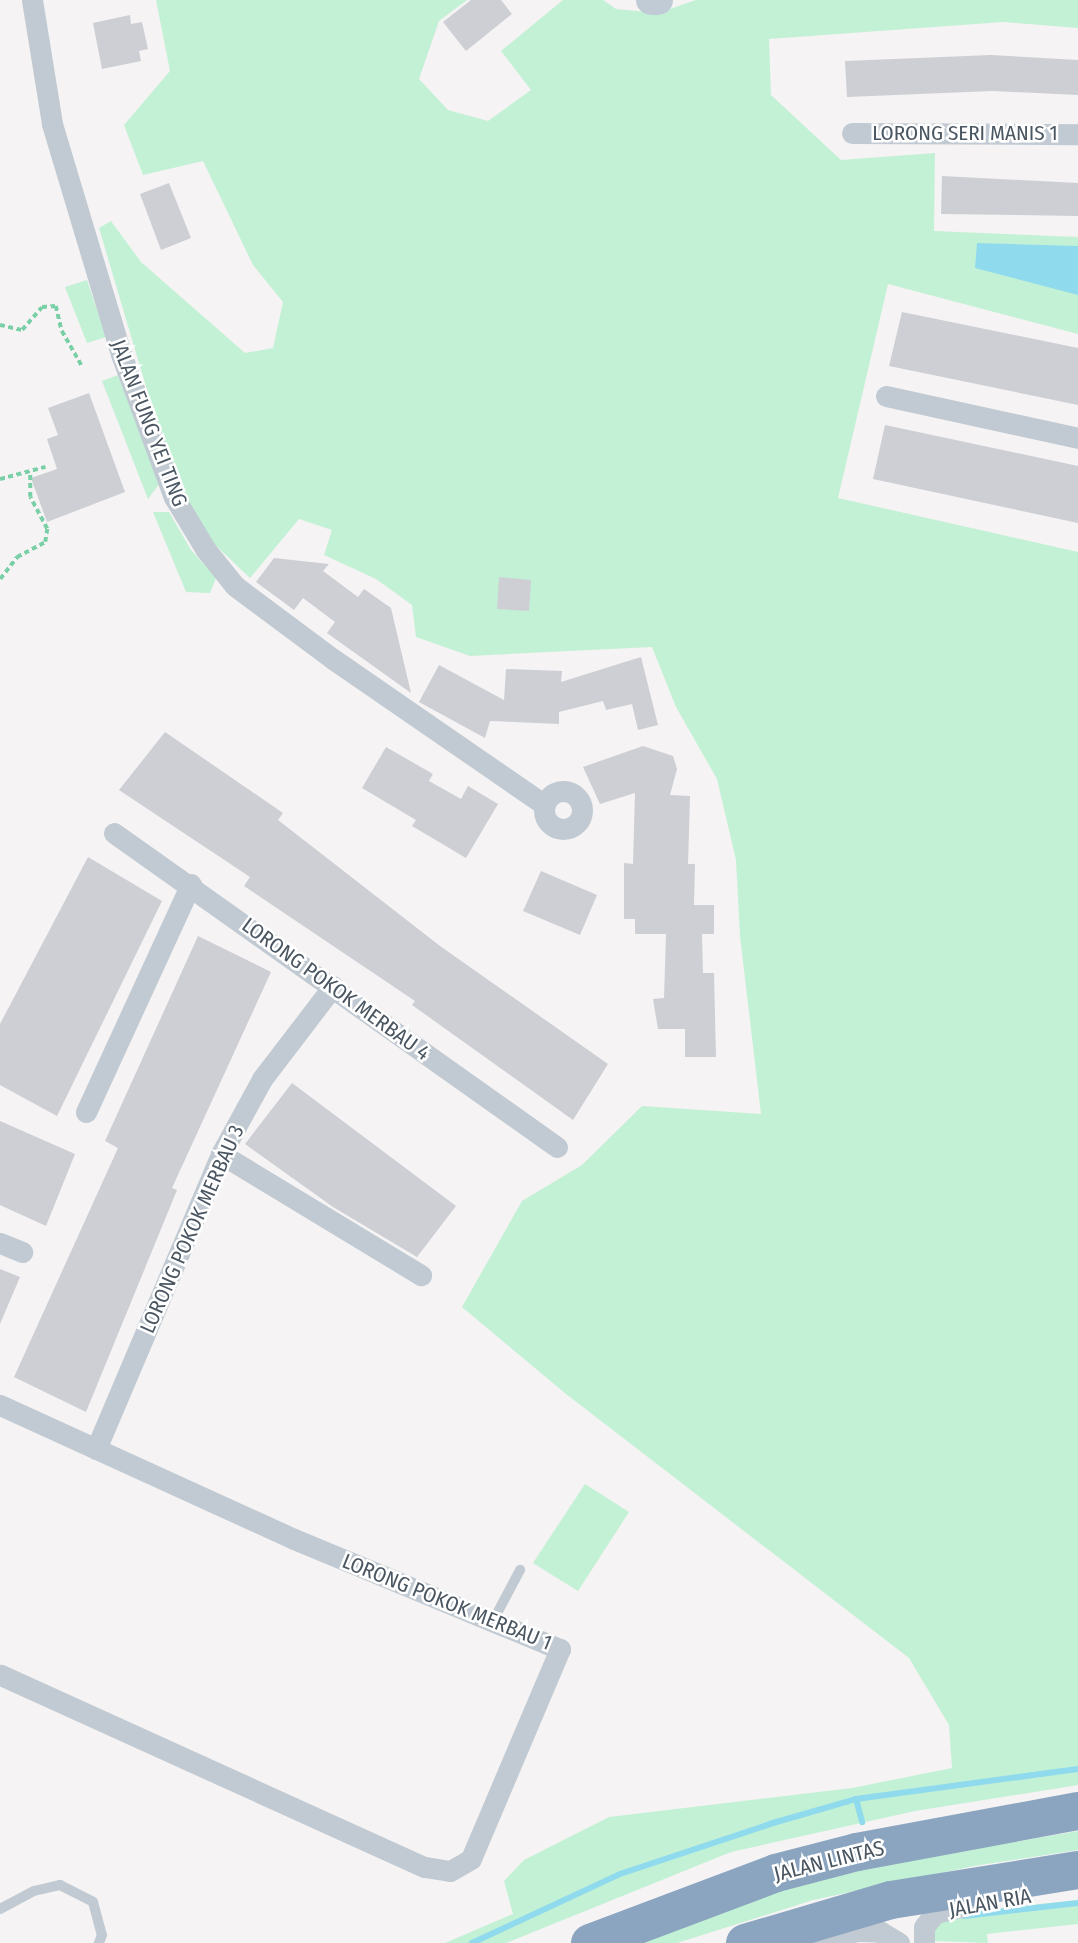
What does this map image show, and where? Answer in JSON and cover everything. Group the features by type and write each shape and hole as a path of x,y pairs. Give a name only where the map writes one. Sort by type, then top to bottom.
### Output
{"highway":[{"name":"JALAN LINTAS","path":"590,1943 776,1873 1070,1810"},
{"path":"745,1943 891,1900 1078,1870"}],"street":[{"name":"JALAN FUNG YEI TING","path":"32,0 51,124 121,354 174,498 206,550 235,586 311,643 545,805"},
{"path":"651,0 658,0"},
{"name":"LORONG SERI MANIS 1","path":"852,133 1078,134"},
{"path":"886,396 1078,438"},
{"name":"LORONG POKOK MERBAU 4","path":"114,833 191,884 557,1147"},
{"path":"86,1112 191,884"},
{"name":"LORONG POKOK MERBAU 3","path":"96,1449 221,1154 262,1079 333,986"},
{"path":"221,1154 421,1275"},
{"path":"0,1242 22,1252"},
{"name":"LORONG POKOK MERBAU 1","path":"0,1405 294,1539 560,1649 471,1859 450,1871 424,1867 0,1675"},
{"name":"JALAN RIA","path":"923,1943 924,1927 935,1913 948,1908 1078,1888"},
{"path":"803,1943 858,1931 881,1932 899,1943"}],"lane":[{"path":"493,1621 520,1570"},
{"path":"0,1909 34,1891 60,1885 93,1902 102,1935 99,1943"}],"path":[{"path":"0,325 22,330 42,307 56,306 62,331 82,366"},
{"path":"0,479 45,467"},
{"path":"0,579 17,557 45,542 47,529 30,497 30,472"}],"green space":[{"path":"156,0 467,0 439,21 419,79 448,110 488,121 531,90 501,51 563,0 603,0 616,9 658,13 696,0 1078,0 1078,28 1003,22 769,39 771,95 841,160 935,153 934,231 1078,237 1078,334 888,284 838,498 1078,552 1078,1785 915,1811 731,1852 506,1943 445,1943 513,1914 504,1881 524,1860 609,1817 852,1788 952,1768 949,1725 909,1658 566,1394 462,1307 522,1201 582,1165 642,1106 761,1114 740,936 736,860 717,779 676,707 652,647 470,656 416,637 412,605 376,579 324,555 332,530 299,519 250,578 208,538 193,516 169,464 99,228 111,221 141,262 245,353 273,348 283,302 253,265 203,161 143,175 124,125 170,71"},
{"path":"87,280 106,337 87,343 65,287"},
{"path":"118,375 159,484 148,499 102,381"},
{"path":"153,512 169,512 191,550 216,578 210,593 186,592"},
{"path":"585,1484 629,1512 578,1591 533,1563"},
{"path":"1078,1831 1078,1850 974,1866 813,1900 677,1943 622,1943 807,1883 892,1863"},
{"path":"1078,1900 1078,1924 987,1934 988,1943 933,1941 933,1931 942,1919 962,1912"}],"water":[{"path":"977,243 1078,246 1078,295 975,268"}],"building":[{"path":"471,0 501,0 512,14 466,51 443,22"},
{"path":"130,15 131,24 142,22 148,49 139,51 141,61 102,69 93,23"},
{"path":"991,55 1078,60 1078,95 992,91 847,97 845,61"},
{"path":"942,176 1078,183 1078,216 941,214"},
{"path":"169,183 191,238 161,250 140,194"},
{"path":"902,312 1078,348 1078,405 889,366"},
{"path":"89,393 125,492 47,522 31,478 57,469 47,439 58,435 48,408"},
{"path":"885,425 1078,466 1078,523 873,479"},
{"path":"274,558 329,564 323,571 358,597 364,589 391,608 411,693 327,633 335,622 303,598 294,610 256,582"},
{"path":"499,577 531,580 529,611 497,609"},
{"path":"641,657 658,725 638,730 632,704 606,710 603,701 559,712 559,724 490,721 485,738 419,702 439,665 504,700 506,669 562,671 561,682"},
{"path":"165,732 283,813 278,820 440,946 608,1064 573,1120 412,1005 415,1001 244,886 250,877 119,790"},
{"path":"643,746 673,756 677,769 670,795 690,796 688,864 695,864 694,905 714,905 714,934 702,934 703,973 714,973 716,1057 685,1057 685,1029 658,1029 653,999 664,998 666,934 635,934 635,919 624,919 624,863 633,864 635,793 600,804 583,767"},
{"path":"386,747 433,774 429,781 461,799 468,786 498,804 466,858 412,826 416,820 362,788"},
{"path":"88,857 162,901 57,1116 0,1085 0,1024"},
{"path":"541,871 597,895 580,935 523,911"},
{"path":"198,936 271,972 172,1188 177,1190 86,1412 14,1377 118,1148 105,1141"},
{"path":"292,1083 456,1206 417,1257 333,1207 245,1144"},
{"path":"0,1121 75,1154 46,1226 0,1205"},
{"path":"0,1269 20,1277 0,1324"}],"waterway":[{"path":"856,1799 1078,1769"},
{"path":"472,1943 620,1874 773,1823 856,1799 862,1822"},
{"path":"964,1916 1078,1903"}]}
